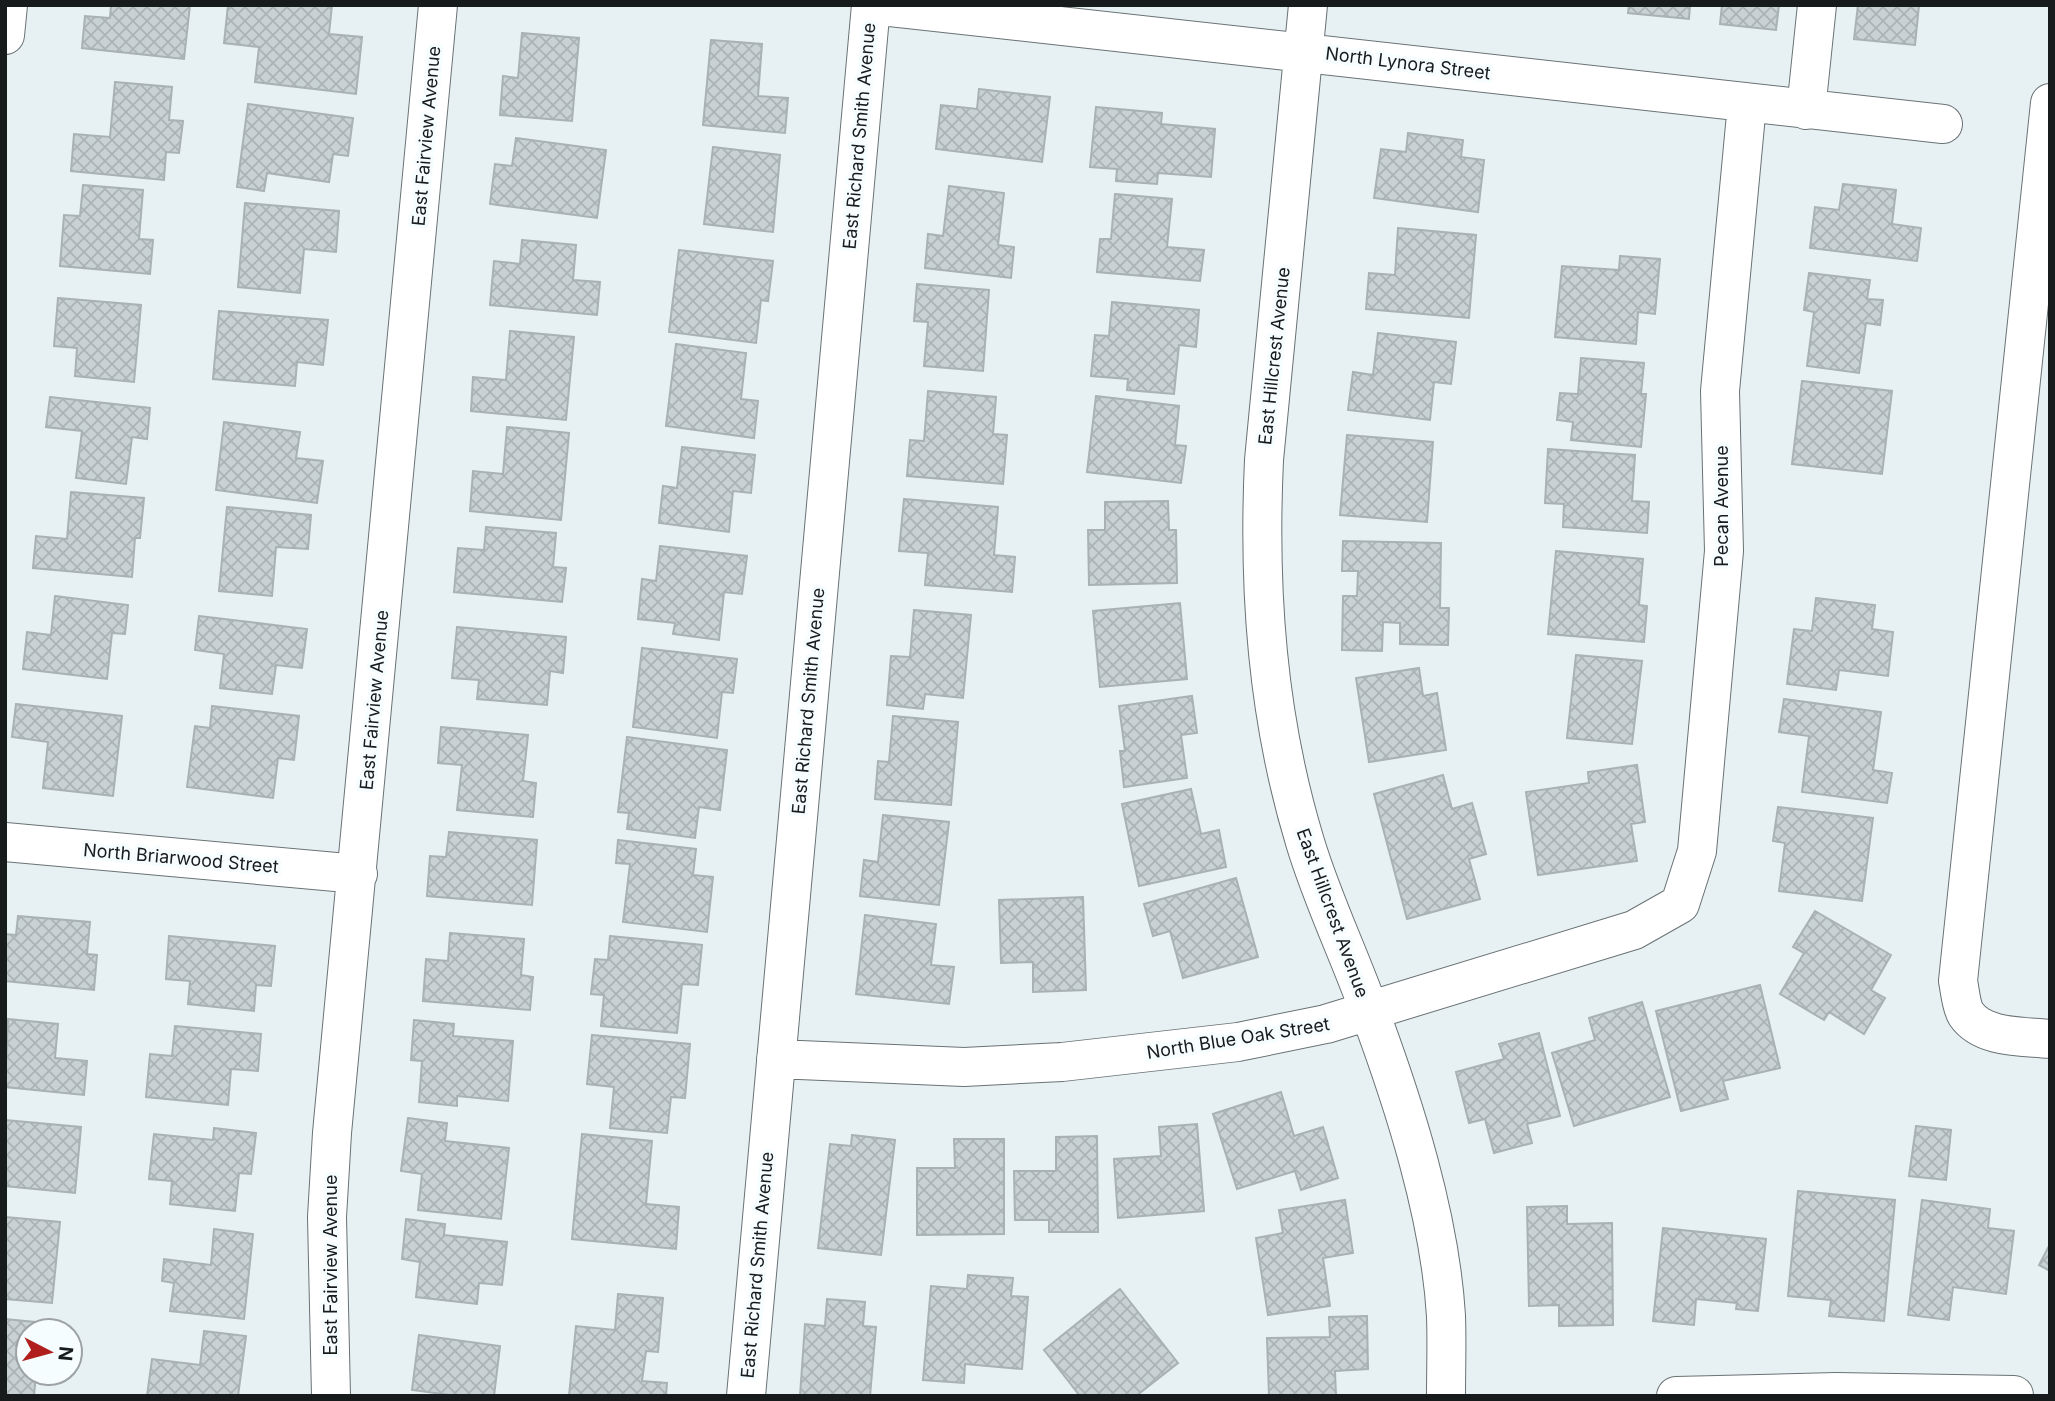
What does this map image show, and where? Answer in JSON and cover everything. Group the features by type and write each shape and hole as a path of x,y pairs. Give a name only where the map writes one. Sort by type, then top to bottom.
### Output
{"street":[{"path":"5,35 8,5"},
{"name":"East Fairview Avenue","path":"331,1396 327,1313 327,1217 438,5"},
{"name":"North Lynora Street","path":"871,5 1943,124"},
{"name":"East Richard Smith Avenue","path":"746,1396 871,5"},
{"name":"East Hillcrest Avenue","path":"1308,5 1264,460 1261,532 1263,610 1269,678 1282,750 1305,843 1370,1012 1410,1137 1435,1233 1446,1315 1447,1396"},
{"path":"1806,110 1817,5"},
{"path":"2050,103 1958,981 1966,1013 1981,1026 1998,1033 2050,1039"},
{"name":"Pecan Avenue","path":"1680,904 1697,851 1724,551 1720,391 1747,104"},
{"name":"North Briarwood Street","path":"5,842 358,874"},
{"name":"North Blue Oak Street","path":"776,1059 964,1067 1062,1062 1238,1041 1326,1024 1370,1012 1634,930 1680,904"},
{"path":"1676,1396 1836,1392 2014,1395"}],"building":[{"path":"111,5 190,5 184,59 82,48 85,16 110,18"},
{"path":"228,5 332,5 329,34 362,37 356,94 255,82 259,47 224,43"},
{"path":"1629,5 1690,5 1689,19 1628,13"},
{"path":"1722,5 1779,5 1776,30 1720,24"},
{"path":"1858,5 1919,5 1915,45 1854,39"},
{"path":"522,33 579,38 572,121 500,115 503,76 518,78"},
{"path":"711,40 762,44 758,96 788,98 785,133 703,125"},
{"path":"115,82 172,87 169,120 183,121 179,153 166,152 164,180 71,171 74,134 110,137"},
{"path":"979,89 1050,97 1042,162 936,149 941,105 977,109"},
{"path":"248,104 353,118 348,156 333,154 329,182 267,173 264,191 237,187"},
{"path":"1096,107 1162,113 1161,124 1215,129 1211,177 1158,173 1157,184 1116,181 1117,169 1090,167"},
{"path":"1408,133 1463,140 1461,157 1484,160 1478,212 1374,198 1381,149 1406,152"},
{"path":"516,138 606,150 597,218 490,204 495,164 512,166"},
{"path":"713,147 780,155 773,232 704,224"},
{"path":"1843,184 1896,190 1892,224 1921,228 1917,261 1810,248 1815,207 1839,210"},
{"path":"83,185 143,190 139,239 153,240 150,274 60,266 64,215 80,216"},
{"path":"949,186 1004,193 998,245 1014,247 1011,278 925,268 928,234 943,236"},
{"path":"1115,194 1172,199 1167,247 1204,250 1200,281 1097,272 1100,239 1111,239"},
{"path":"245,203 339,211 336,252 304,249 300,293 238,287"},
{"path":"1398,228 1476,235 1469,318 1366,309 1369,273 1395,275"},
{"path":"522,240 576,245 573,280 600,282 597,315 490,305 494,261 520,264"},
{"path":"679,250 773,261 768,301 761,300 756,343 669,332"},
{"path":"1620,256 1660,259 1655,314 1638,312 1636,344 1555,337 1562,266 1619,270"},
{"path":"1809,273 1870,280 1867,299 1883,300 1880,325 1866,323 1859,373 1807,366 1814,312 1804,310"},
{"path":"917,284 989,290 983,371 924,366 928,322 914,321"},
{"path":"58,298 141,305 134,382 75,376 77,348 54,346"},
{"path":"1112,302 1199,310 1196,347 1179,345 1174,394 1127,390 1128,379 1091,376 1095,335 1109,336"},
{"path":"219,311 328,320 323,365 297,362 295,386 213,379"},
{"path":"510,331 574,337 566,420 471,411 473,377 506,380"},
{"path":"1378,333 1456,342 1451,384 1434,382 1430,420 1348,410 1353,372 1373,375"},
{"path":"676,344 746,353 741,399 758,401 754,438 666,426"},
{"path":"1581,358 1644,363 1641,394 1646,394 1641,447 1571,440 1573,422 1557,420 1560,393 1578,394"},
{"path":"1802,381 1892,391 1882,474 1792,464"},
{"path":"928,391 996,397 993,434 1007,435 1003,484 907,476 910,440 924,441"},
{"path":"1096,396 1179,406 1175,445 1186,446 1181,483 1087,472"},
{"path":"50,397 150,408 147,439 132,437 126,484 76,478 82,431 46,427"},
{"path":"224,422 300,432 296,458 323,461 317,503 216,490"},
{"path":"507,427 569,433 561,520 470,511 473,471 503,474"},
{"path":"1347,435 1433,442 1427,522 1340,515"},
{"path":"682,447 755,455 751,493 733,491 729,532 659,523 663,486 677,488"},
{"path":"1548,449 1635,455 1632,501 1649,502 1647,533 1563,527 1564,504 1545,503"},
{"path":"71,492 144,498 140,538 135,538 132,577 33,568 36,536 67,539"},
{"path":"904,499 998,507 994,555 1015,557 1012,592 925,585 928,553 899,551"},
{"path":"1168,501 1169,530 1176,530 1177,583 1089,585 1088,530 1105,530 1105,502"},
{"path":"227,507 311,515 308,549 276,547 272,596 219,591"},
{"path":"486,527 556,533 553,567 566,568 562,602 454,592 458,548 484,550"},
{"path":"1343,541 1441,543 1440,608 1449,608 1448,645 1400,644 1400,623 1383,622 1382,651 1342,650 1343,596 1357,596 1358,571 1342,571"},
{"path":"660,546 747,556 742,594 724,592 719,640 673,634 675,623 638,619 642,579 656,581"},
{"path":"1556,551 1643,559 1639,605 1647,606 1644,642 1548,634"},
{"path":"55,596 128,605 125,634 112,633 107,679 23,669 27,632 51,635"},
{"path":"1816,598 1875,605 1872,629 1893,632 1888,676 1839,670 1836,690 1787,684 1794,629 1812,631"},
{"path":"1180,603 1187,679 1100,687 1093,611"},
{"path":"914,610 971,615 963,698 925,694 923,709 887,705 891,656 910,657"},
{"path":"199,616 307,629 302,668 276,665 272,694 220,688 224,654 195,650"},
{"path":"457,627 566,637 563,673 550,671 547,705 477,699 479,680 452,678"},
{"path":"642,648 737,659 733,693 722,692 717,738 633,727"},
{"path":"1576,655 1642,661 1632,744 1567,738"},
{"path":"1419,668 1423,696 1437,693 1446,750 1369,762 1356,678"},
{"path":"1192,696 1197,733 1181,735 1187,778 1124,787 1120,751 1125,751 1119,706"},
{"path":"1784,699 1881,712 1873,770 1892,773 1887,803 1802,792 1809,736 1779,732"},
{"path":"16,704 122,716 113,796 43,788 48,742 12,737"},
{"path":"212,706 299,716 294,760 278,758 273,798 187,787 195,726 210,728"},
{"path":"893,716 958,722 951,805 875,799 878,761 889,762"},
{"path":"441,727 528,735 523,781 536,783 533,817 457,810 462,765 438,763"},
{"path":"627,737 727,750 720,810 699,807 695,838 627,829 629,813 618,812"},
{"path":"1637,765 1645,822 1631,824 1637,861 1538,875 1526,792 1589,783 1588,772"},
{"path":"1443,775 1452,809 1472,803 1486,854 1469,859 1480,899 1407,919 1374,794"},
{"path":"1191,789 1201,834 1219,830 1226,867 1139,886 1122,804"},
{"path":"1778,807 1873,818 1862,901 1779,891 1785,843 1773,841"},
{"path":"883,815 949,822 939,905 860,896 864,860 878,862"},
{"path":"449,832 537,840 532,905 427,896 430,856 446,857"},
{"path":"618,840 696,849 693,875 713,877 707,932 623,922 630,864 616,863"},
{"path":"1236,878 1258,957 1183,978 1170,931 1153,936 1144,904"},
{"path":"1083,897 1086,990 1033,992 1033,962 1001,963 999,900"},
{"path":"1815,911 1891,955 1871,990 1885,998 1864,1034 1829,1012 1824,1020 1780,994 1804,953 1793,947"},
{"path":"865,915 936,924 931,965 954,967 949,1004 856,994"},
{"path":"18,916 90,922 87,954 97,955 94,990 5,981 5,934 16,935"},
{"path":"450,933 524,939 521,975 533,977 530,1010 423,1001 426,959 448,961"},
{"path":"169,936 275,946 271,986 256,985 254,1011 188,1004 190,981 166,979"},
{"path":"610,936 702,945 698,985 682,984 677,1033 601,1026 604,995 591,994 595,959 608,960"},
{"path":"1760,985 1780,1068 1723,1081 1728,1099 1681,1111 1656,1011"},
{"path":"1642,1002 1670,1097 1574,1126 1552,1053 1595,1040 1589,1018"},
{"path":"8,1019 58,1024 55,1058 87,1061 84,1095 5,1087"},
{"path":"414,1020 454,1024 453,1036 513,1041 508,1101 457,1096 457,1106 419,1102 422,1061 411,1060"},
{"path":"175,1026 261,1034 258,1071 231,1069 228,1105 146,1097 150,1054 172,1056"},
{"path":"1539,1033 1560,1116 1527,1124 1532,1143 1494,1153 1485,1119 1469,1123 1456,1072 1504,1059 1499,1044"},
{"path":"592,1035 690,1044 685,1098 671,1097 667,1133 610,1128 614,1087 587,1084"},
{"path":"1281,1092 1294,1136 1323,1127 1338,1178 1301,1190 1295,1171 1237,1189 1213,1114"},
{"path":"408,1118 447,1123 445,1141 509,1148 501,1219 418,1210 422,1174 401,1171"},
{"path":"5,1120 81,1127 75,1193 5,1186"},
{"path":"1197,1124 1204,1211 1118,1218 1114,1159 1161,1156 1159,1127"},
{"path":"1916,1126 1951,1130 1946,1180 1909,1176"},
{"path":"214,1128 256,1133 251,1174 239,1173 235,1211 170,1204 172,1181 149,1179 154,1134 213,1140"},
{"path":"582,1134 652,1141 646,1204 679,1207 676,1249 572,1239"},
{"path":"852,1135 895,1140 881,1255 818,1248 830,1144 851,1146"},
{"path":"1097,1136 1098,1232 1049,1232 1049,1220 1015,1220 1014,1171 1056,1171 1056,1137"},
{"path":"954,1139 1004,1139 1004,1234 917,1235 917,1168 955,1168"},
{"path":"1798,1191 1895,1200 1884,1321 1829,1316 1831,1300 1788,1296"},
{"path":"1345,1200 1353,1253 1323,1258 1330,1306 1268,1315 1256,1238 1283,1233 1279,1210"},
{"path":"1922,1200 1990,1209 1988,1228 2014,1231 2006,1294 1953,1287 1949,1320 1908,1315"},
{"path":"1567,1206 1567,1224 1612,1223 1613,1325 1559,1326 1559,1305 1529,1306 1527,1207"},
{"path":"5,1217 60,1222 52,1303 5,1299"},
{"path":"406,1219 445,1224 444,1235 507,1242 502,1285 479,1283 477,1304 416,1297 420,1262 402,1259"},
{"path":"1663,1228 1766,1239 1758,1311 1736,1309 1737,1303 1696,1299 1694,1325 1653,1321"},
{"path":"214,1229 253,1234 244,1319 170,1311 174,1283 162,1281 164,1259 211,1265"},
{"path":"2050,1244 2050,1271 2039,1265"},
{"path":"968,1275 1013,1278 1011,1296 1028,1297 1022,1369 965,1364 964,1383 923,1380 931,1286 967,1289"},
{"path":"1120,1289 1178,1363 1136,1396 1080,1396 1044,1350"},
{"path":"618,1294 663,1298 658,1352 646,1351 642,1381 667,1383 666,1396 569,1396 576,1326 615,1330"},
{"path":"827,1299 865,1302 863,1326 876,1327 870,1396 800,1396 805,1324 825,1326"},
{"path":"1367,1316 1368,1369 1335,1371 1336,1396 1269,1396 1267,1338 1330,1337 1329,1317"},
{"path":"5,1319 14,1320 14,1387 35,1387 34,1396 5,1396"},
{"path":"204,1331 246,1336 238,1396 147,1396 152,1359 200,1365"},
{"path":"419,1335 500,1346 494,1396 457,1396 412,1390"}]}
